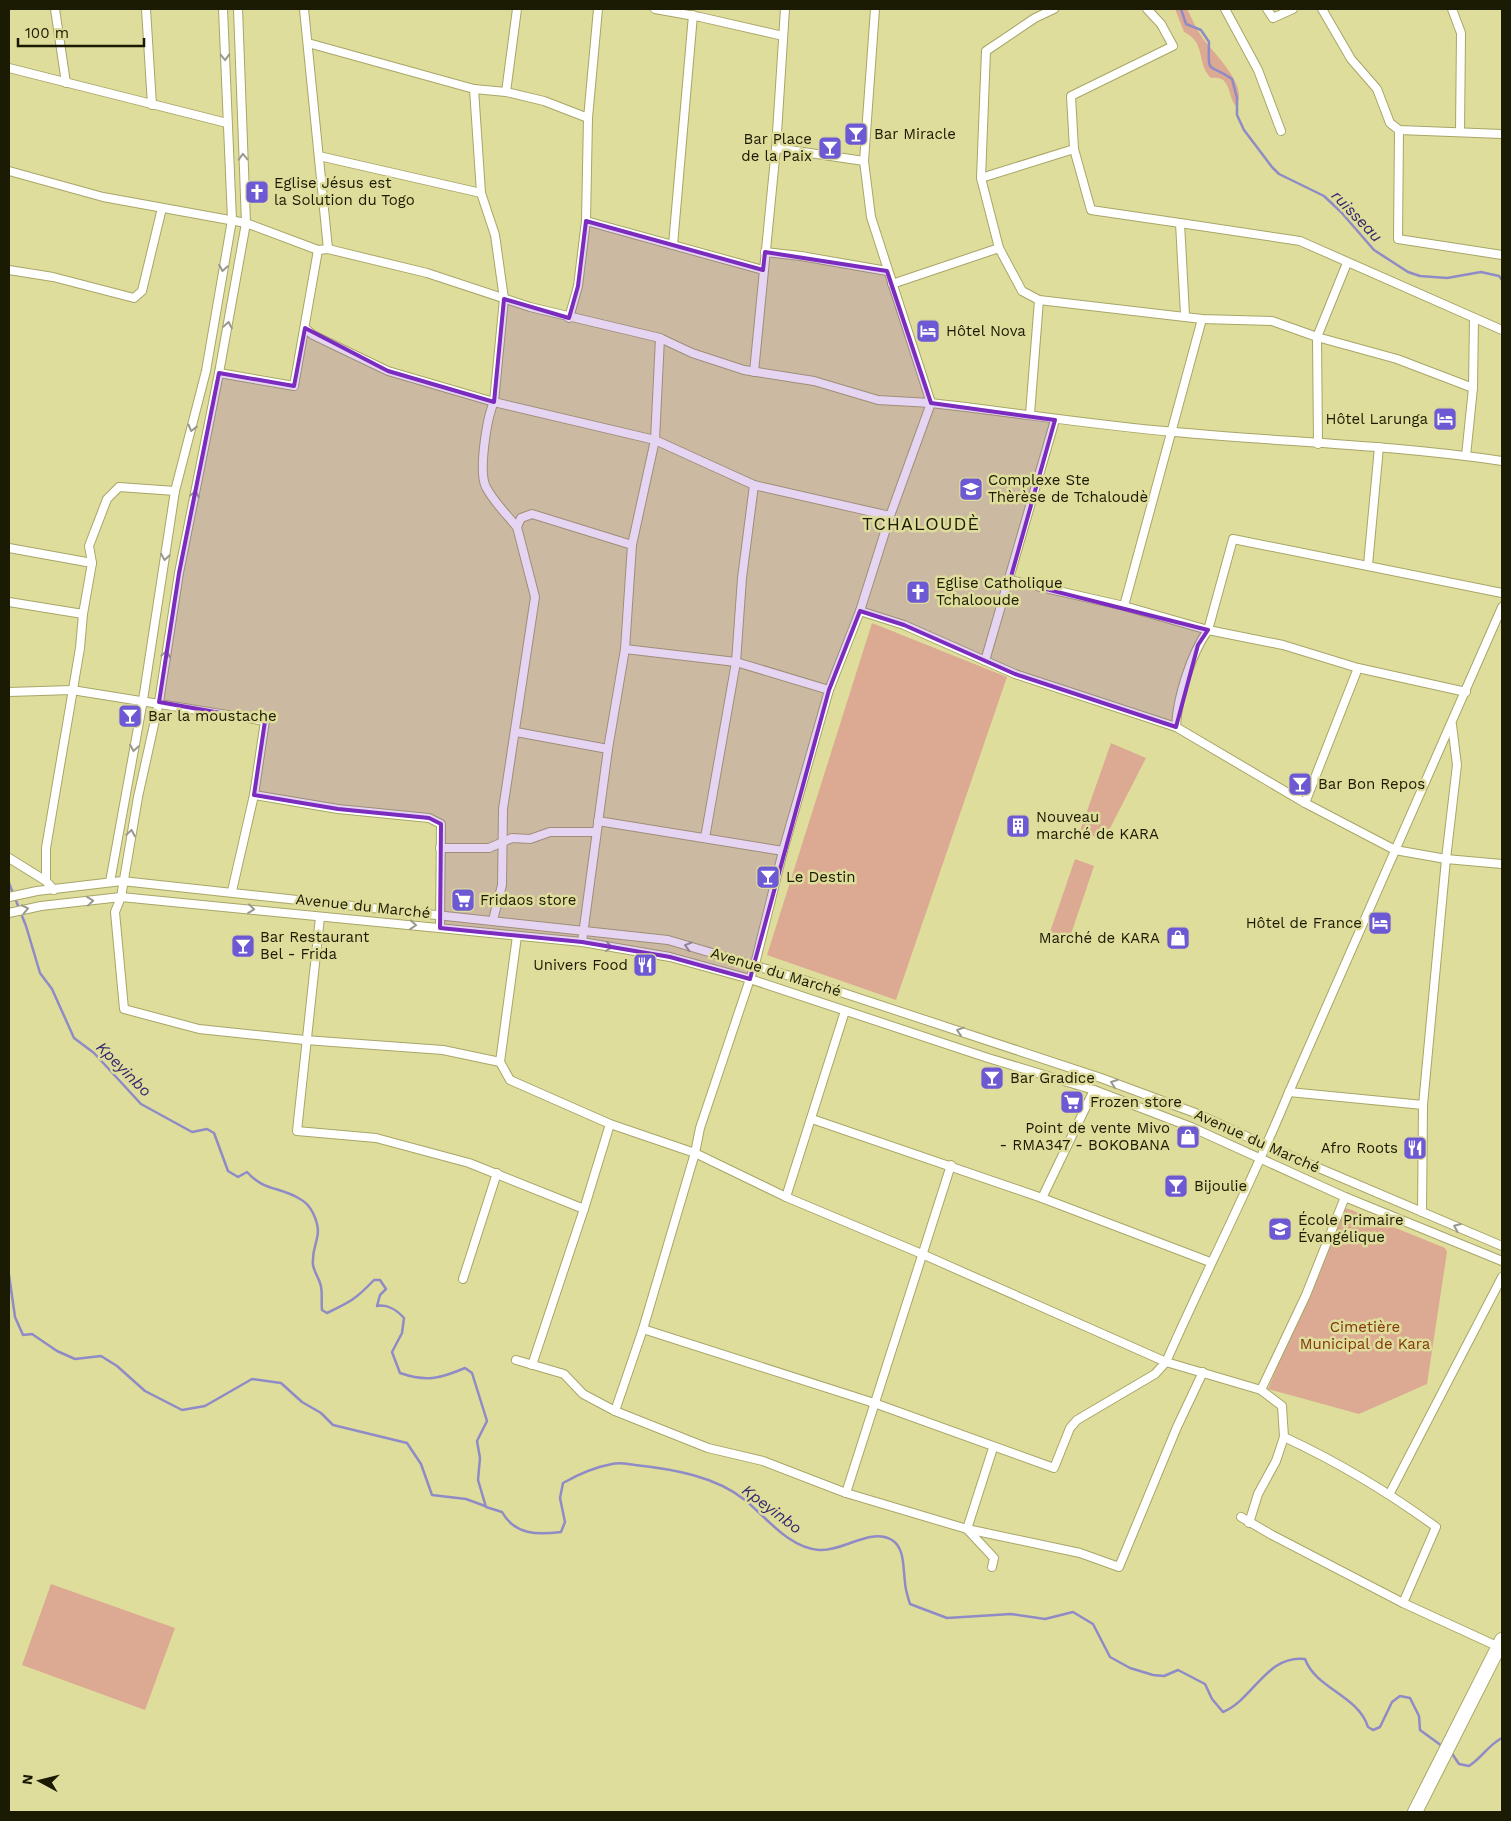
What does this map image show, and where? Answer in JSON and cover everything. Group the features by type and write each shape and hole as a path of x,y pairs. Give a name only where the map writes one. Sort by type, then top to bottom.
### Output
{"highway":[{"path":"1415,1812 1501,1643"}],"street":[{"path":"55,9 66,83"},
{"path":"146,9 152,105"},
{"path":"110,882 143,700 176,491 206,371 232,220 226,123 223,9"},
{"path":"238,9 246,223 219,373 179,573 159,702 122,881 121,897 115,912 124,1009 199,1029 305,1040 443,1050 500,1062"},
{"path":"304,9 328,249"},
{"path":"569,318 578,286 586,221 588,118 598,9"},
{"path":"655,9 693,15 783,36"},
{"path":"754,372 776,148 785,9"},
{"path":"615,1412 643,1329 695,1153 700,1128 755,964 783,851 829,690 860,611 890,516 931,403 871,217 864,160 875,9"},
{"path":"1054,9 1035,18 986,50 981,178 999,248 1022,290 1039,300 1185,315 1202,319 1272,321 1316,337 1397,359 1473,388"},
{"path":"1147,9 1162,24 1173,46 1071,96 1074,149 1090,210 1300,241 1502,330"},
{"path":"1225,9 1258,70 1281,131"},
{"path":"1268,9 1273,18 1293,9"},
{"path":"1322,9 1351,59 1377,89 1390,123 1399,130 1502,134"},
{"path":"1452,9 1461,33 1460,132"},
{"path":"506,92 514,10"},
{"path":"673,245 693,15"},
{"path":"308,43 474,89 506,92 544,101 588,118"},
{"path":"9,68 226,123"},
{"path":"474,89 481,193 495,235 504,299 494,402 489,414 484,438 485,486 517,527 535,597 503,809 501,844 502,885 493,920"},
{"path":"1399,130 1398,238 1502,255"},
{"path":"776,148 864,160"},
{"path":"981,178 1074,149"},
{"path":"319,156 481,193"},
{"path":"9,171 103,197 246,223 318,250 328,249 427,273 504,299 569,318 660,338 692,353 754,372 814,381 878,400 931,403 1030,414 1055,420 1173,432 1379,447 1502,461"},
{"path":"9,270 53,277 134,298 142,291 162,208"},
{"path":"586,221 763,270"},
{"path":"1180,223 1185,315"},
{"path":"892,284 999,248"},
{"path":"219,373 294,386 318,250"},
{"path":"765,252 801,256 887,271"},
{"path":"1318,444 1316,337 1347,263"},
{"path":"1030,414 1039,300"},
{"path":"1466,456 1473,388 1474,318"},
{"path":"1124,606 1173,432 1202,319"},
{"path":"305,328 313,335 388,371 494,402 656,440 754,485 890,516"},
{"path":"582,942 608,749 625,649 632,545 656,440 660,338"},
{"path":"985,661 1055,420"},
{"path":"1368,565 1379,447"},
{"path":"705,838 736,662 742,578 754,485"},
{"path":"46,881 46,848 80,648 83,614 92,563 89,546 99,516 107,499 119,487 176,491"},
{"path":"517,527 521,518 532,514 632,545"},
{"path":"1176,727 1176,714 1198,645 1208,630 1233,539 1502,593"},
{"path":"9,548 92,563"},
{"path":"1010,580 1124,606 1208,630 1283,645 1358,668 1466,692"},
{"path":"9,602 83,614"},
{"path":"643,1329 874,1403 993,1448 1054,1468 1070,1428 1077,1420 1155,1374 1166,1362 1210,1262 1261,1160 1395,850 1452,725 1502,606"},
{"path":"860,611 904,625 1015,674 1176,727 1305,803 1395,850 1446,859 1502,864"},
{"path":"625,649 736,662 829,690"},
{"path":"1305,803 1358,668"},
{"path":"9,692 72,690 159,702 265,721 254,795 232,892"},
{"path":"1422,1212 1423,1105 1446,859 1457,765 1452,725"},
{"path":"516,732 608,749"},
{"path":"254,795 338,809 429,818 441,824 440,928"},
{"path":"598,821 783,851"},
{"path":"440,848 489,848 512,838 530,839 550,832 596,832"},
{"path":"9,858 46,881 54,890"},
{"name":"Avenue du Marché","path":"9,897 37,891 122,881 584,929 668,940 755,964 1042,1057 1198,1114 1267,1146 1502,1246"},
{"name":"Avenue du Marché","path":"9,913 41,906 121,897 582,942 670,957 750,980 1094,1090 1191,1127 1345,1197 1502,1261"},
{"path":"320,917 305,1040 297,1131 376,1138 497,1173 584,1209"},
{"path":"517,936 500,1062 510,1080 610,1124 695,1153 786,1197 922,1254 1166,1362 1261,1390 1282,1406 1284,1437 1276,1461 1258,1494 1249,1523"},
{"path":"786,1197 845,1011"},
{"path":"1036,1072 1042,1057"},
{"path":"1042,1198 1094,1090"},
{"path":"1289,1092 1423,1105"},
{"path":"1191,1127 1198,1114"},
{"path":"812,1119 951,1165 1210,1262"},
{"path":"532,1365 610,1124"},
{"path":"846,1493 951,1165"},
{"path":"463,1279 497,1173"},
{"path":"1261,1390 1306,1294 1345,1197"},
{"path":"1390,1493 1502,1277"},
{"path":"516,1360 564,1374 583,1394 615,1412 708,1448 763,1461 846,1493 967,1529 1080,1553 1119,1567 1177,1426 1203,1372"},
{"path":"1284,1437 1390,1493 1436,1527 1403,1603"},
{"path":"967,1529 993,1448"},
{"path":"1242,1517 1249,1523 1403,1603 1501,1643"},
{"path":"967,1529 994,1558 992,1567"}],"highlighted area":[{"path":"586,221 763,270 765,252 887,271 931,403 1055,420 1010,580 1208,630 1198,645 1176,727 1015,674 904,625 860,611 829,690 750,979 670,957 582,942 440,928 441,824 429,818 338,809 254,795 265,721 159,702 179,573 219,373 294,386 305,328 388,371 494,402 504,299 569,318 578,286"}],"green space":[{"path":"1175,9 1187,9 1200,34 1228,70 1238,89 1239,98 1236,106 1226,83 1218,78 1211,78 1206,72 1199,48 1196,42 1184,32"},
{"path":"872,623 1007,677 896,1000 767,955"},
{"path":"1111,743 1146,758 1104,840 1080,831"},
{"path":"1075,859 1094,866 1069,940 1050,932"},
{"name":"Cimetière Municipal de Kara","path":"1343,1208 1445,1248 1447,1252 1427,1384 1359,1414 1268,1389"},
{"path":"51,1584 175,1628 145,1710 22,1665"}],"waterway":[{"name":"ruisseau","path":"1181,9 1186,24 1201,30 1209,42 1211,67 1232,79 1237,98 1237,115 1244,130 1279,174 1324,196 1341,212 1374,250 1408,272 1420,276 1447,278 1481,272 1499,276 1502,280"},
{"name":"Kpeyinbo","path":"9,883 26,926 40,973 52,989 74,1038 94,1053 141,1104 192,1132 207,1129 214,1133 228,1171 238,1177 247,1172 260,1183 292,1195 309,1207 318,1228 313,1265 321,1286 322,1310 327,1313 342,1306 357,1296 374,1280 380,1280 386,1289 380,1295 377,1306 392,1308 404,1318 402,1333 392,1352 400,1373 417,1378 440,1377 465,1368 472,1373 487,1421 477,1441 480,1458 478,1480 486,1507 502,1512 513,1525 527,1532 561,1532 565,1522 560,1498 563,1483 580,1474 600,1467 621,1463 693,1475 707,1479 733,1492 745,1500 788,1538 808,1548 828,1550 875,1536 892,1540 901,1553 910,1604 947,1618 1011,1614 1045,1619 1073,1612 1093,1624 1110,1657 1130,1668 1153,1675 1164,1676 1178,1670 1205,1684 1212,1699 1223,1712 1234,1706 1270,1670 1280,1663 1292,1659 1305,1659 1310,1669 1318,1678 1355,1707 1363,1716 1368,1727 1373,1730 1380,1727 1392,1702 1400,1696 1410,1698 1419,1716 1420,1730 1442,1746"},
{"path":"9,1275 15,1317 23,1335 32,1334 57,1351 75,1359 101,1356 117,1366 145,1391 182,1410 205,1406 252,1379 281,1383 302,1402 321,1413 333,1425 407,1443 421,1464 432,1495 466,1499 485,1506"},
{"name":"Kpeyinbo","path":"1451,1752 1459,1764 1469,1766 1492,1744 1502,1738"}],"place":[{"name":"Bar Miracle","path":"856,134"},
{"name":"Bar Place de la Paix","path":"830,148"},
{"name":"Eglise Jésus est la Solution du Togo","path":"257,192"},
{"name":"Hôtel Nova","path":"928,331"},
{"name":"Hôtel Larunga","path":"1445,419"},
{"name":"Complexe Ste Thèrèse de Tchaloudè","path":"971,489"},
{"name":"Eglise Catholique Tchalooude","path":"918,592"},
{"name":"Bar la moustache","path":"130,716"},
{"name":"Bar Bon Repos","path":"1300,784"},
{"name":"Nouveau marché de KARA","path":"1018,826"},
{"name":"Le Destin","path":"768,877"},
{"name":"Fridaos store","path":"463,900"},
{"name":"Hôtel de France","path":"1380,923"},
{"name":"Marché de KARA","path":"1178,938"},
{"name":"Bar Restaurant Bel - Frida","path":"243,946"},
{"name":"Univers Food","path":"645,965"},
{"name":"Bar Gradice","path":"992,1078"},
{"name":"Frozen store","path":"1072,1102"},
{"name":"Point de vente Mivo - RMA347 - BOKOBANA","path":"1188,1137"},
{"name":"Afro Roots","path":"1415,1148"},
{"name":"Bijoulie","path":"1176,1186"},
{"name":"École Primaire Évangélique","path":"1280,1229"}],"district":[{"name":"TCHALOUDÈ","path":"921,523"}]}
